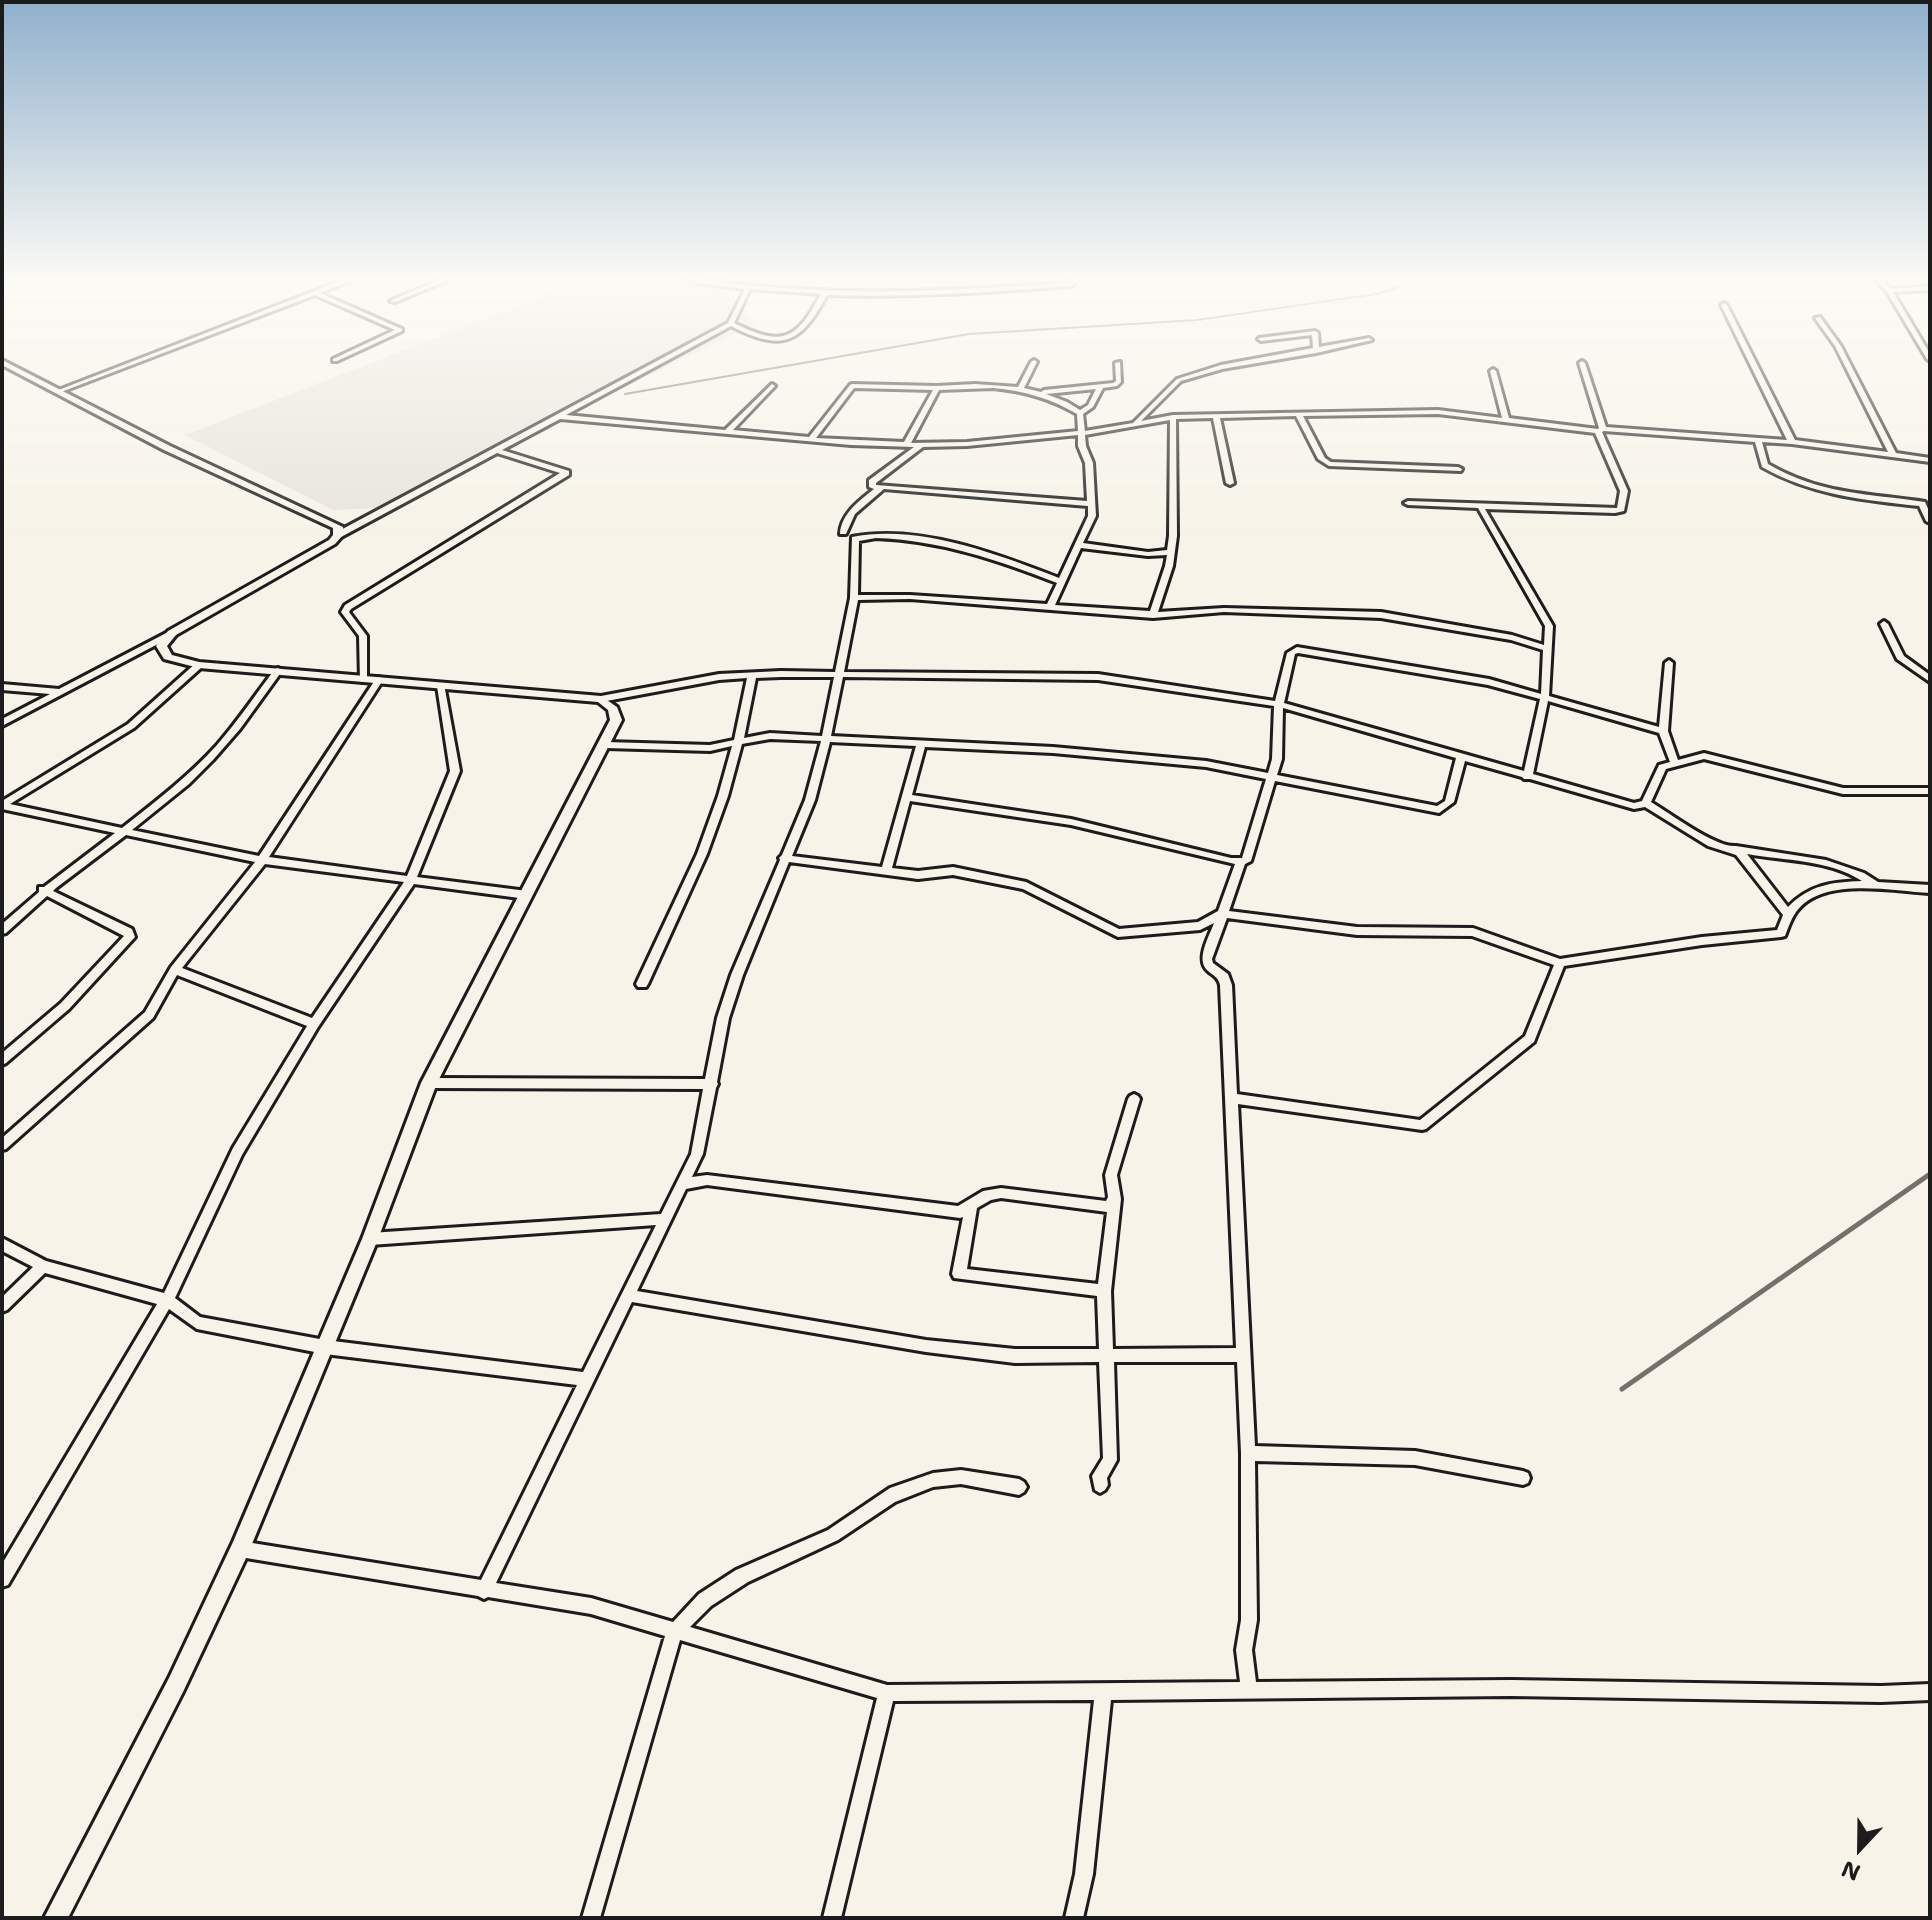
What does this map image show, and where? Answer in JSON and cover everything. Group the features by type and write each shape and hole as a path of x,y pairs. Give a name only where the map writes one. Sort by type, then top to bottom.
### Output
{"street":[{"path":"10,368 167,448 338,527 338,535"},
{"path":"59,391 120,368"},
{"path":"2,723 172,633 332,542 338,535 651,368"},
{"path":"1020,389 1031,368"},
{"path":"811,439 852,386 1041,392 1100,388 1119,381 1118,368"},
{"path":"1136,422 1179,380 1219,368"},
{"path":"1408,503 1621,509 1624,491 1601,430 1583,368"},
{"path":"1755,368 1792,442"},
{"path":"1849,368 1893,455"},
{"path":"1493,371 1506,418"},
{"path":"728,431 772,386"},
{"path":"907,444 937,388"},
{"path":"1080,413 1091,406 1100,388"},
{"path":"1041,392 1080,413"},
{"path":"561,417 811,439 922,445 967,444 1082,432 1173,417 1438,412 1601,430 1678,432 1758,442 1792,442 1930,460"},
{"path":"1050,606 1092,516 1080,413"},
{"path":"1299,415 1322,459 1329,464 1458,469"},
{"path":"1216,416 1230,483"},
{"path":"1153,615 1169,566 1173,417"},
{"path":"1758,442 1765,465 1787,479 1826,492 1922,504 1930,521"},
{"path":"922,445 871,485 1092,504"},
{"path":"363,679 363,636 360,627 345,612 348,607 566,473 496,450"},
{"path":"843,532 846,520 879,488"},
{"path":"1483,506 1481,509 1549,626 1545,695 1527,777"},
{"path":"484,1591 697,1154 723,1018 737,975 810,800 826,739 854,598 855,539 944,544 1009,560 1060,581"},
{"path":"1078,545 1148,554 1170,552"},
{"path":"854,598 910,597 1153,615 1224,610 1381,615 1512,638 1548,649"},
{"path":"1884,624 1900,657 1930,679"},
{"path":"172,633 161,646 168,657 199,665 601,699 719,677 837,674 1098,677 1279,704 1617,803 1634,806 1646,803 1712,844 1740,853 1786,912"},
{"path":"907,797 1071,822 1246,861 1277,759 1279,704 1291,653 1297,650 1464,677 1545,695 1663,731"},
{"path":"1669,663 1663,731 1675,763"},
{"path":"4,808 131,726 199,665"},
{"path":"2,930 43,890 126,832 211,757 278,671"},
{"path":"642,984 677,911 727,791 752,675"},
{"path":"2,1145 149,1015 175,970 262,860 379,680"},
{"path":"2,1579 167,1300 237,1152 314,1024 410,881 455,771 441,686"},
{"path":"2,687 61,692"},
{"path":"56,1918 176,1685 240,1549 370,1239 429,1083 606,745 616,720 613,709 601,699"},
{"path":"606,745 710,748 770,736 1175,760 1439,810 1449,802 1461,758"},
{"path":"886,871 921,744"},
{"path":"1646,803 1662,767 1704,756 1843,791 1930,791"},
{"path":"4,808 262,860 527,895"},
{"path":"1712,844 1838,866 1859,872 1875,885"},
{"path":"784,858 918,875 953,871 1026,886 1118,933 1200,926 1222,914 1357,931 1473,932 1560,963 1702,941 1781,933 1786,912 1816,889 1875,885 1930,889"},
{"path":"1241,862 1207,959 1208,965 1224,977 1226,985 1248,1453 1249,1620 1244,1650 1249,1691"},
{"path":"2,1060 65,1006 130,937 128,932 43,890"},
{"path":"1231,1098 1422,1125 1530,1039 1560,963"},
{"path":"175,970 314,1024"},
{"path":"429,1083 712,1084"},
{"path":"1100,1485 1099,1476 1110,1460 1104,1291 1115,1198 1111,1175 1134,1099"},
{"path":"697,1154 707,1180"},
{"path":"684,1184 707,1180 960,1212 988,1195 1001,1193 1109,1207 1115,1198"},
{"path":"971,1208 959,1274 1104,1291"},
{"path":"370,1239 666,1219"},
{"path":"2,1244 43,1266 167,1300 197,1323 325,1347 585,1379"},
{"path":"2,1306 43,1266"},
{"path":"627,1295 926,1346 1015,1356 1242,1355"},
{"path":"1248,1453 1415,1458 1523,1478"},
{"path":"591,1918 675,1631 705,1600 742,1576 833,1535 890,1496 933,1480 961,1477 1019,1487"},
{"path":"240,1549 591,1606 887,1693 1511,1688 1881,1694 1930,1692"},
{"path":"1074,1918 1084,1874 1103,1692"},
{"path":"832,1918 887,1693"}],"shaded area":[{"path":"359,368 665,368 377,508 333,510 185,435"}],"waterway":[{"path":"625,394 776,368"},
{"path":"1622,1389 1930,1174"}]}
